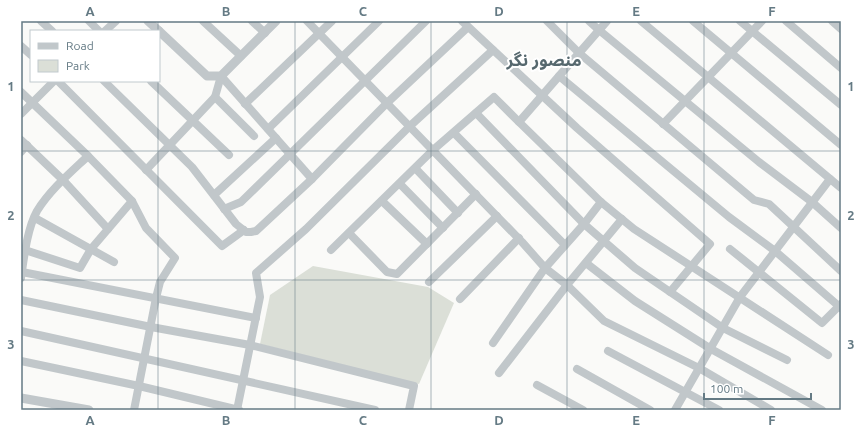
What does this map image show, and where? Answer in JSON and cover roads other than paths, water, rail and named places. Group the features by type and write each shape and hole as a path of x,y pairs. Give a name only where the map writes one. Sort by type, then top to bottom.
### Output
{"street":[{"path":"41,21 51,30"},
{"path":"88,21 98,30"},
{"path":"106,30 116,21"},
{"path":"148,21 158,30"},
{"path":"203,21 241,56"},
{"path":"252,21 265,33"},
{"path":"146,170 215,97 221,76 276,21"},
{"path":"307,21 519,238 545,268 567,285 604,321 699,368 771,410"},
{"path":"245,104 332,21"},
{"path":"268,129 379,21"},
{"path":"224,210 241,202 426,21"},
{"path":"547,21 579,53 754,200 769,204 841,271"},
{"path":"589,21 759,162 812,202 841,228"},
{"path":"519,122 607,21"},
{"path":"641,21 841,188"},
{"path":"693,21 841,145"},
{"path":"740,21 841,105"},
{"path":"663,124 762,21"},
{"path":"786,21 841,68"},
{"path":"832,21 841,28"},
{"path":"105,82 192,167 236,224 244,230 251,232 256,231 312,179 465,24 577,128 710,244 670,292"},
{"path":"160,32 206,76 221,76 312,179"},
{"path":"21,46 30,54"},
{"path":"21,361 139,386 238,410 260,297 256,273 306,229 410,126 493,50"},
{"path":"559,76 729,217 775,251 840,306 822,323 730,249"},
{"path":"21,114 53,82"},
{"path":"59,82 222,246 244,230"},
{"path":"152,82 229,155"},
{"path":"21,92 88,156 132,201 146,228 175,258 160,282 134,410"},
{"path":"215,97 254,136"},
{"path":"331,250 434,150 494,97 601,202 634,229 828,355"},
{"path":"476,113 584,224 635,268 723,328 787,360"},
{"path":"454,133 565,245"},
{"path":"214,195 276,138"},
{"path":"21,152 24,143 63,180 108,229"},
{"path":"88,156 48,195 36,213 27,241 22,275 156,298 256,318"},
{"path":"416,169 458,213"},
{"path":"675,410 740,297 830,178"},
{"path":"400,184 443,228"},
{"path":"349,232 387,272 397,274 476,194"},
{"path":"25,250 80,268 91,249 132,201"},
{"path":"382,201 427,244"},
{"path":"493,343 545,268 584,224 601,202"},
{"path":"429,282 497,216"},
{"path":"34,218 114,262"},
{"path":"499,373 567,285 622,219"},
{"path":"460,299 519,238"},
{"path":"586,263 635,301 711,349 822,410"},
{"path":"21,300 151,327 250,345 414,386 409,410"},
{"path":"21,331 375,410"},
{"path":"608,351 719,410"},
{"path":"578,369 650,410"},
{"path":"537,385 583,410"},
{"path":"21,398 89,410"}],"district":[{"name":"منصور نگر","path":"544,60"}]}
